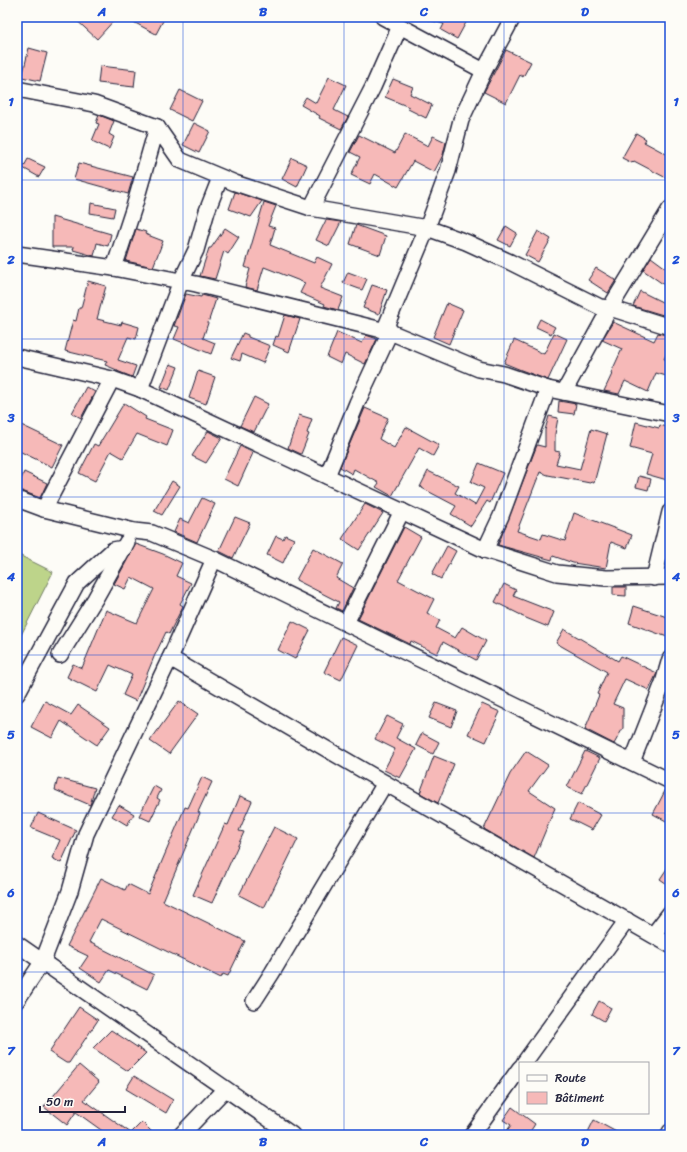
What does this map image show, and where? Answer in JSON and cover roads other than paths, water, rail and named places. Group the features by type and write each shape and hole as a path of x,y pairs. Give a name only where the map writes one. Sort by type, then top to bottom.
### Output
{"street":[{"path":"384,17 484,71"},
{"path":"327,476 357,403 390,332 387,324 427,228 448,171 461,120 484,71 513,17"},
{"path":"312,208 373,87 400,26"},
{"path":"17,89 94,104 157,127 180,160 220,178 312,208 427,228 466,242 510,262 600,307 610,308 670,327"},
{"path":"114,268 134,207 157,127"},
{"path":"140,388 181,281 196,250 207,211 220,178"},
{"path":"564,392 610,308 670,209"},
{"path":"17,254 114,268 181,281 390,332 479,369 504,374 548,389 670,414"},
{"path":"17,357 140,388 485,550 557,573 606,578 670,577"},
{"path":"44,509 112,380"},
{"path":"485,550 501,516 548,389"},
{"path":"17,499 44,509 134,531 152,533 214,559 670,781"},
{"path":"346,623 402,511"},
{"path":"654,578 670,512"},
{"path":"60,655 95,599 134,531"},
{"path":"17,694 77,583 113,550 124,548"},
{"path":"17,1000 43,961 70,891 86,834 170,658 214,559"},
{"path":"170,658 670,945"},
{"path":"632,762 663,683 670,659"},
{"path":"254,1001 385,782"},
{"path":"653,935 670,914"},
{"path":"525,1062 627,920"},
{"path":"17,944 292,1135"},
{"path":"472,1135 519,1069"},
{"path":"181,1135 225,1089"}]}
